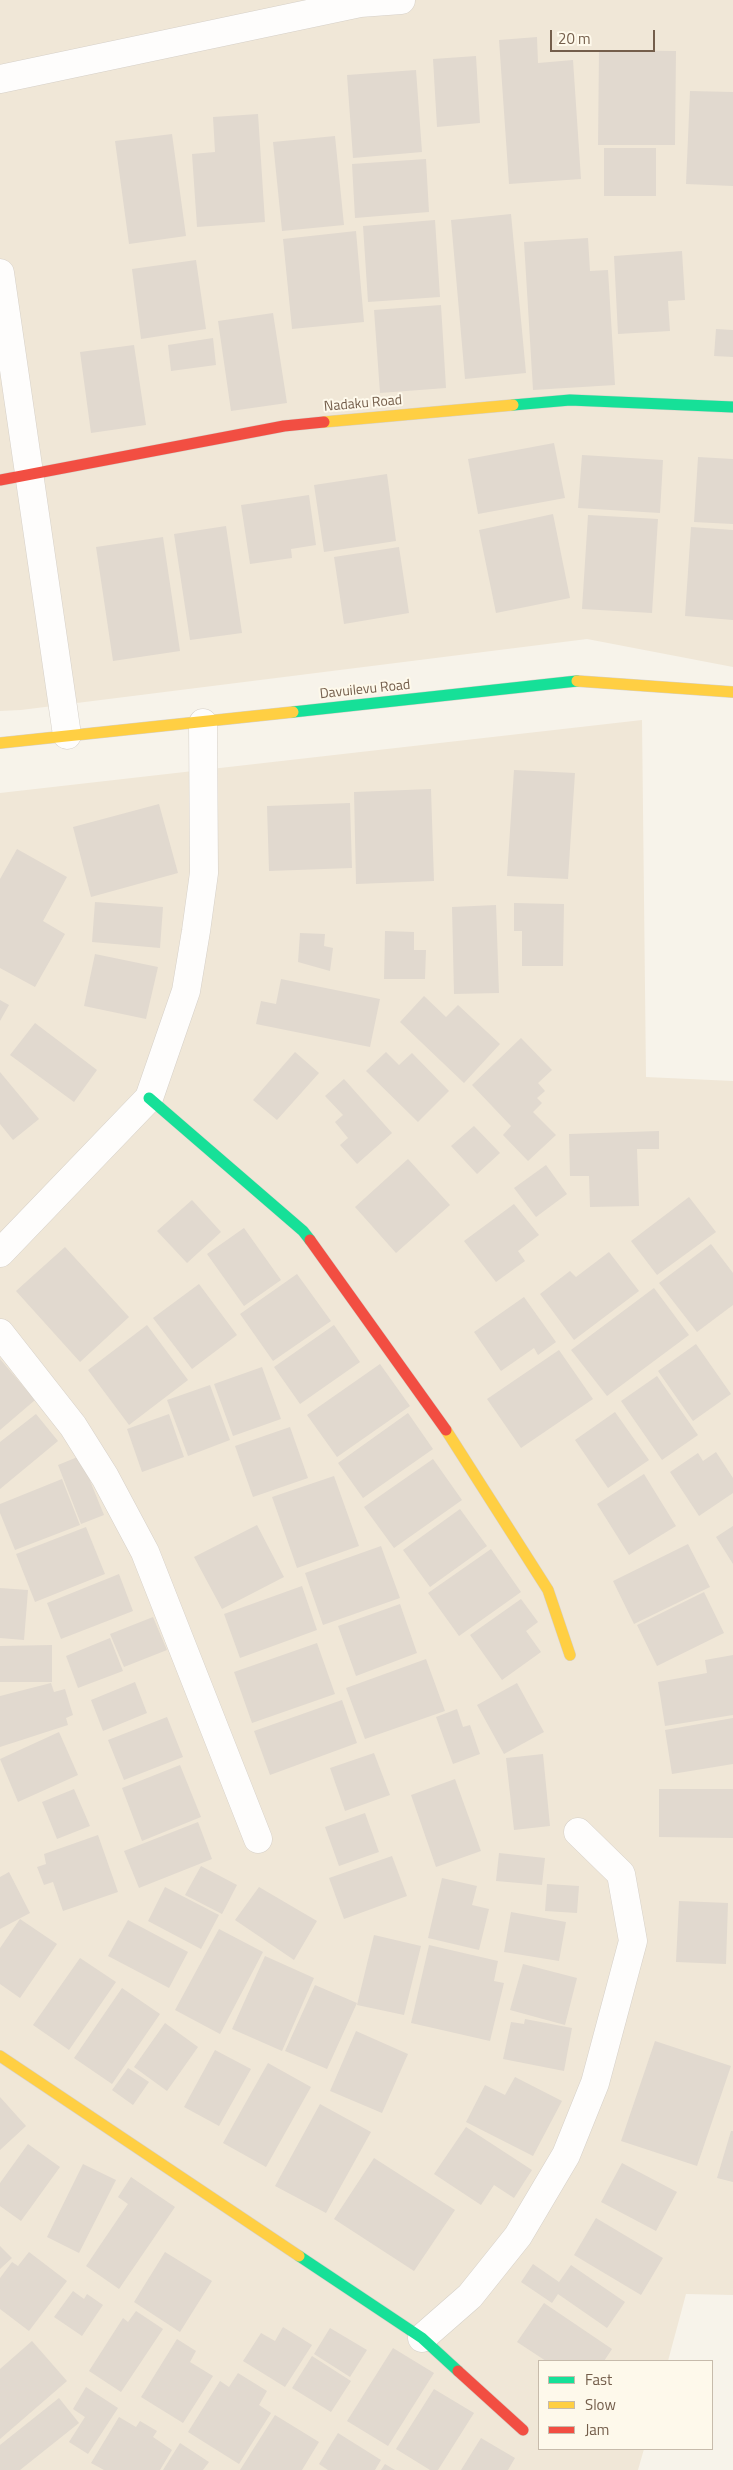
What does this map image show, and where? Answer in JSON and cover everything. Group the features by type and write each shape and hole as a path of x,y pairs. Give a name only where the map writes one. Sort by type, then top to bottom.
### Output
{"street":[{"path":"0,79 287,9 401,0"},
{"path":"0,273 67,735"},
{"name":"Nadaku Road","path":"0,480 284,426 570,400 733,407"},
{"name":"Davuilevu Road","path":"0,743 203,723 581,681 733,692"},
{"path":"0,1253 149,1098 186,991 196,931 204,873 203,723"},
{"path":"149,1098 303,1231 431,1406 548,1590 570,1655"},
{"path":"0,1333 73,1426 104,1477 145,1552 258,1839"},
{"path":"422,2338 470,2296 518,2236 566,2155 595,2084 632,1941 621,1874 578,1832"},
{"path":"0,2056 422,2338 523,2430"}],"shaded area":[{"path":"0,0 733,0 733,667 587,639 21,710 0,711"},
{"path":"642,720 646,1077 733,1081 733,2295 686,2294 668,2360 538,2360 538,2450 644,2450 638,2470 0,2470 0,793"}],"building":[{"path":"537,37 538,63 573,60 581,179 509,184 499,40"},
{"path":"599,50 676,51 675,145 598,145"},
{"path":"476,56 480,123 437,127 433,59"},
{"path":"416,70 422,152 353,158 347,75"},
{"path":"690,91 733,92 733,186 686,184"},
{"path":"258,114 265,222 197,227 192,154 215,152 213,117"},
{"path":"172,134 186,236 129,244 115,141"},
{"path":"335,136 344,225 282,231 273,142"},
{"path":"604,148 656,148 656,196 604,196"},
{"path":"426,159 429,212 355,218 352,164"},
{"path":"511,214 526,373 465,379 451,220"},
{"path":"435,220 440,297 368,302 363,226"},
{"path":"356,231 364,322 292,329 283,239"},
{"path":"588,238 590,271 608,270 615,385 533,390 524,242"},
{"path":"682,251 685,300 668,301 670,331 618,334 614,256"},
{"path":"196,260 206,329 141,339 132,269"},
{"path":"441,305 446,388 380,393 374,310"},
{"path":"273,313 287,403 231,411 218,321"},
{"path":"716,329 733,330 733,357 714,356"},
{"path":"213,338 216,365 171,371 168,345"},
{"path":"134,345 146,425 91,433 80,352"},
{"path":"554,443 565,498 478,514 468,459"},
{"path":"582,455 663,460 660,513 578,508"},
{"path":"698,457 733,459 733,524 694,522"},
{"path":"387,474 396,541 324,552 314,485"},
{"path":"309,495 316,545 291,549 292,558 250,564 241,505"},
{"path":"553,514 570,598 496,613 479,530"},
{"path":"588,515 658,519 652,613 582,609"},
{"path":"226,526 242,633 190,640 174,534"},
{"path":"691,527 733,530 733,620 685,616"},
{"path":"163,537 180,651 113,661 96,547"},
{"path":"399,547 409,613 344,624 334,557"},
{"path":"514,770 575,773 568,879 507,876"},
{"path":"431,789 434,881 356,884 354,792"},
{"path":"350,803 352,868 269,871 267,806"},
{"path":"159,804 178,873 91,897 73,827"},
{"path":"17,849 67,877 43,921 65,934 35,987 0,968 0,879"},
{"path":"95,902 163,907 160,948 92,942"},
{"path":"514,903 564,904 563,966 522,966 522,931 514,931"},
{"path":"496,905 499,993 454,994 452,907"},
{"path":"385,931 414,932 414,950 426,950 425,979 384,979"},
{"path":"300,933 325,934 324,946 333,948 330,971 298,962"},
{"path":"95,954 158,967 146,1019 84,1006"},
{"path":"281,979 380,999 370,1047 256,1024 261,1001 276,1004"},
{"path":"424,996 446,1017 458,1005 500,1044 464,1083 400,1022"},
{"path":"0,1000 9,1005 0,1021"},
{"path":"35,1023 97,1070 74,1102 10,1055"},
{"path":"521,1038 552,1070 538,1083 545,1091 537,1098 542,1103 533,1112 556,1135 528,1161 503,1135 511,1126 472,1085"},
{"path":"295,1052 319,1073 277,1120 253,1100"},
{"path":"386,1052 399,1065 412,1053 449,1091 418,1122 366,1071"},
{"path":"0,1072 39,1119 13,1140 0,1124"},
{"path":"344,1079 392,1133 357,1164 340,1145 348,1138 335,1122 343,1115 325,1096"},
{"path":"474,1126 500,1153 477,1174 451,1146"},
{"path":"659,1131 659,1149 637,1149 639,1206 590,1207 589,1176 570,1176 569,1134"},
{"path":"408,1159 450,1205 396,1253 355,1207"},
{"path":"546,1165 567,1194 536,1217 514,1188"},
{"path":"689,1197 716,1232 657,1275 631,1241"},
{"path":"192,1200 221,1232 187,1263 157,1231"},
{"path":"514,1204 539,1235 518,1251 525,1261 496,1282 464,1241"},
{"path":"244,1228 281,1280 244,1306 207,1254"},
{"path":"711,1244 733,1273 733,1305 697,1332 659,1283"},
{"path":"65,1247 129,1317 80,1362 16,1291"},
{"path":"609,1252 639,1291 574,1340 540,1294 570,1271 576,1277"},
{"path":"297,1274 331,1321 273,1361 240,1314"},
{"path":"199,1284 237,1335 192,1369 153,1318"},
{"path":"654,1288 689,1335 607,1396 571,1350"},
{"path":"524,1297 556,1342 538,1355 534,1348 501,1371 474,1332"},
{"path":"147,1325 188,1380 129,1425 88,1370"},
{"path":"334,1325 360,1362 300,1404 274,1367"},
{"path":"696,1344 731,1394 693,1421 658,1371"},
{"path":"559,1350 593,1399 521,1448 487,1399"},
{"path":"0,1359 35,1400 0,1430"},
{"path":"380,1364 410,1406 337,1457 307,1415"},
{"path":"262,1367 281,1419 233,1436 214,1384"},
{"path":"657,1376 698,1435 662,1460 621,1401"},
{"path":"210,1385 230,1440 188,1456 167,1400"},
{"path":"615,1412 649,1460 608,1488 575,1440"},
{"path":"408,1413 433,1449 363,1498 338,1463"},
{"path":"36,1414 58,1441 0,1489 0,1442"},
{"path":"169,1414 184,1457 142,1472 127,1429"},
{"path":"290,1427 308,1478 253,1497 235,1446"},
{"path":"716,1452 733,1478 733,1493 699,1516 670,1472 698,1453 703,1461"},
{"path":"80,1456 104,1515 81,1524 58,1465"},
{"path":"433,1459 462,1500 394,1548 364,1507"},
{"path":"644,1474 676,1526 629,1555 597,1504"},
{"path":"334,1476 359,1546 297,1568 272,1497"},
{"path":"62,1479 80,1525 15,1550 0,1513 0,1504"},
{"path":"460,1509 487,1546 430,1587 403,1550"},
{"path":"257,1525 284,1577 222,1609 194,1557"},
{"path":"733,1526 733,1564 716,1537"},
{"path":"86,1527 105,1574 35,1602 16,1554"},
{"path":"688,1544 710,1587 634,1624 613,1581"},
{"path":"381,1546 400,1598 323,1625 305,1573"},
{"path":"491,1549 521,1592 459,1636 428,1593"},
{"path":"119,1574 133,1611 61,1639 47,1603"},
{"path":"302,1586 317,1630 240,1658 224,1614"},
{"path":"0,1588 28,1590 24,1640 0,1638"},
{"path":"704,1592 724,1633 657,1666 637,1625"},
{"path":"521,1599 538,1622 526,1631 541,1652 502,1680 470,1635"},
{"path":"400,1604 417,1653 356,1676 338,1626"},
{"path":"153,1617 167,1650 124,1667 110,1634"},
{"path":"110,1638 123,1671 78,1688 66,1656"},
{"path":"317,1643 335,1694 252,1723 234,1672"},
{"path":"52,1645 52,1682 0,1682 0,1646"},
{"path":"733,1655 733,1715 665,1726 658,1682 707,1673 705,1660"},
{"path":"426,1659 445,1711 365,1739 346,1688"},
{"path":"135,1682 147,1713 103,1731 91,1700"},
{"path":"51,1683 54,1692 65,1689 73,1715 66,1718 68,1725 0,1747 0,1696"},
{"path":"517,1683 544,1732 504,1754 477,1705"},
{"path":"342,1700 357,1743 270,1775 254,1731"},
{"path":"457,1709 463,1727 470,1725 480,1754 453,1764 436,1717"},
{"path":"167,1717 183,1757 124,1780 108,1740"},
{"path":"733,1718 733,1764 672,1774 665,1730"},
{"path":"59,1732 78,1775 18,1802 0,1759"},
{"path":"374,1753 390,1795 345,1811 330,1768"},
{"path":"543,1754 550,1826 514,1830 506,1758"},
{"path":"180,1765 201,1817 142,1841 122,1788"},
{"path":"455,1779 481,1851 436,1867 411,1795"},
{"path":"74,1789 90,1826 57,1839 42,1802"},
{"path":"659,1789 733,1789 733,1838 659,1837"},
{"path":"365,1813 379,1852 339,1866 325,1827"},
{"path":"198,1822 212,1859 139,1888 124,1851"},
{"path":"98,1835 118,1892 63,1911 53,1882 44,1885 37,1867 46,1864 44,1854"},
{"path":"499,1853 545,1858 542,1885 496,1881"},
{"path":"392,1856 407,1896 344,1919 329,1878"},
{"path":"201,1866 237,1885 222,1914 185,1895"},
{"path":"9,1872 30,1913 0,1929 0,1877"},
{"path":"442,1878 477,1886 472,1905 489,1909 479,1950 428,1938"},
{"path":"547,1884 579,1886 577,1913 545,1911"},
{"path":"165,1887 219,1915 201,1949 148,1921"},
{"path":"259,1887 317,1921 294,1960 235,1920"},
{"path":"679,1901 728,1903 726,1964 676,1962"},
{"path":"511,1912 566,1922 559,1961 504,1952"},
{"path":"20,1919 57,1944 20,1998 0,1984 0,1948"},
{"path":"128,1920 188,1952 169,1988 108,1956"},
{"path":"219,1929 263,1952 220,2034 175,2010"},
{"path":"374,1935 421,1946 404,2015 357,2005"},
{"path":"429,1945 498,1961 494,1981 504,1983 490,2041 411,2023"},
{"path":"265,1956 314,1978 282,2051 232,2029"},
{"path":"80,1958 116,1982 69,2050 33,2025"},
{"path":"523,1964 577,1978 565,2025 510,2010"},
{"path":"315,1985 357,2003 327,2069 285,2051"},
{"path":"122,1988 160,2014 112,2084 74,2058"},
{"path":"525,2019 572,2028 564,2071 503,2059 511,2022 524,2024"},
{"path":"165,2023 198,2047 167,2091 134,2067"},
{"path":"356,2031 408,2054 382,2113 330,2091"},
{"path":"655,2041 731,2066 697,2166 621,2141"},
{"path":"215,2050 251,2069 219,2126 184,2107"},
{"path":"268,2063 311,2087 266,2167 223,2143"},
{"path":"128,2068 149,2082 133,2105 112,2090"},
{"path":"515,2077 562,2101 533,2156 466,2122 485,2085 505,2095"},
{"path":"0,2097 26,2126 0,2150"},
{"path":"320,2104 371,2132 326,2213 275,2186"},
{"path":"466,2127 532,2170 514,2198 494,2185 481,2205 434,2174"},
{"path":"731,2131 733,2131 733,2182 717,2178"},
{"path":"28,2144 60,2167 21,2221 0,2206 0,2183"},
{"path":"374,2158 455,2210 414,2271 334,2219"},
{"path":"622,2163 677,2192 656,2231 601,2202"},
{"path":"83,2164 116,2180 79,2253 47,2237"},
{"path":"131,2177 175,2207 119,2289 86,2266 128,2204 118,2197"},
{"path":"596,2218 663,2258 641,2295 574,2255"},
{"path":"0,2246 12,2258 0,2269"},
{"path":"29,2252 67,2281 29,2331 0,2309 0,2278 12,2262 18,2266"},
{"path":"165,2252 212,2281 180,2332 134,2302"},
{"path":"533,2264 559,2282 571,2265 625,2302 607,2328 558,2294 552,2303 521,2282"},
{"path":"73,2291 84,2299 87,2294 103,2305 82,2336 54,2317"},
{"path":"544,2303 612,2349 605,2360 544,2360 517,2342"},
{"path":"136,2311 163,2329 121,2392 89,2371 123,2318 128,2322"},
{"path":"283,2327 312,2345 285,2387 243,2361 261,2333 275,2341"},
{"path":"330,2328 367,2350 350,2377 314,2354"},
{"path":"177,2339 196,2351 190,2362 213,2376 183,2423 141,2397"},
{"path":"32,2341 67,2381 0,2439 0,2369"},
{"path":"393,2348 434,2373 388,2446 347,2421"},
{"path":"312,2356 351,2381 331,2412 292,2388"},
{"path":"238,2373 267,2391 259,2405 271,2413 239,2464 188,2432 220,2381 229,2387"},
{"path":"86,2387 118,2408 88,2454 69,2442 85,2417 73,2409"},
{"path":"434,2389 474,2413 438,2470 430,2470 396,2449"},
{"path":"59,2398 79,2423 20,2470 0,2470 0,2445"},
{"path":"275,2415 319,2442 302,2470 240,2470"},
{"path":"119,2417 136,2427 140,2421 157,2431 153,2437 172,2450 160,2470 104,2470 91,2463"},
{"path":"338,2433 381,2460 375,2470 328,2470 319,2464"},
{"path":"481,2438 515,2458 508,2470 461,2470"},
{"path":"180,2443 209,2462 203,2470 163,2470"},
{"path":"385,2464 395,2470 381,2470"}],"traffic: fast":[{"path":"513,405 570,400 733,407"},
{"path":"293,712 577,681"},
{"path":"149,1098 303,1231 310,1240"},
{"path":"299,2256 422,2338 458,2371"}],"traffic: slow":[{"path":"324,422 513,405"},
{"path":"577,681 733,692"},
{"path":"0,743 293,712"},
{"path":"446,1430 548,1590 570,1655"},
{"path":"0,2056 299,2256"}],"traffic: jam":[{"path":"0,480 284,426 324,422"},
{"path":"310,1240 446,1430"},
{"path":"458,2371 523,2430"}]}
